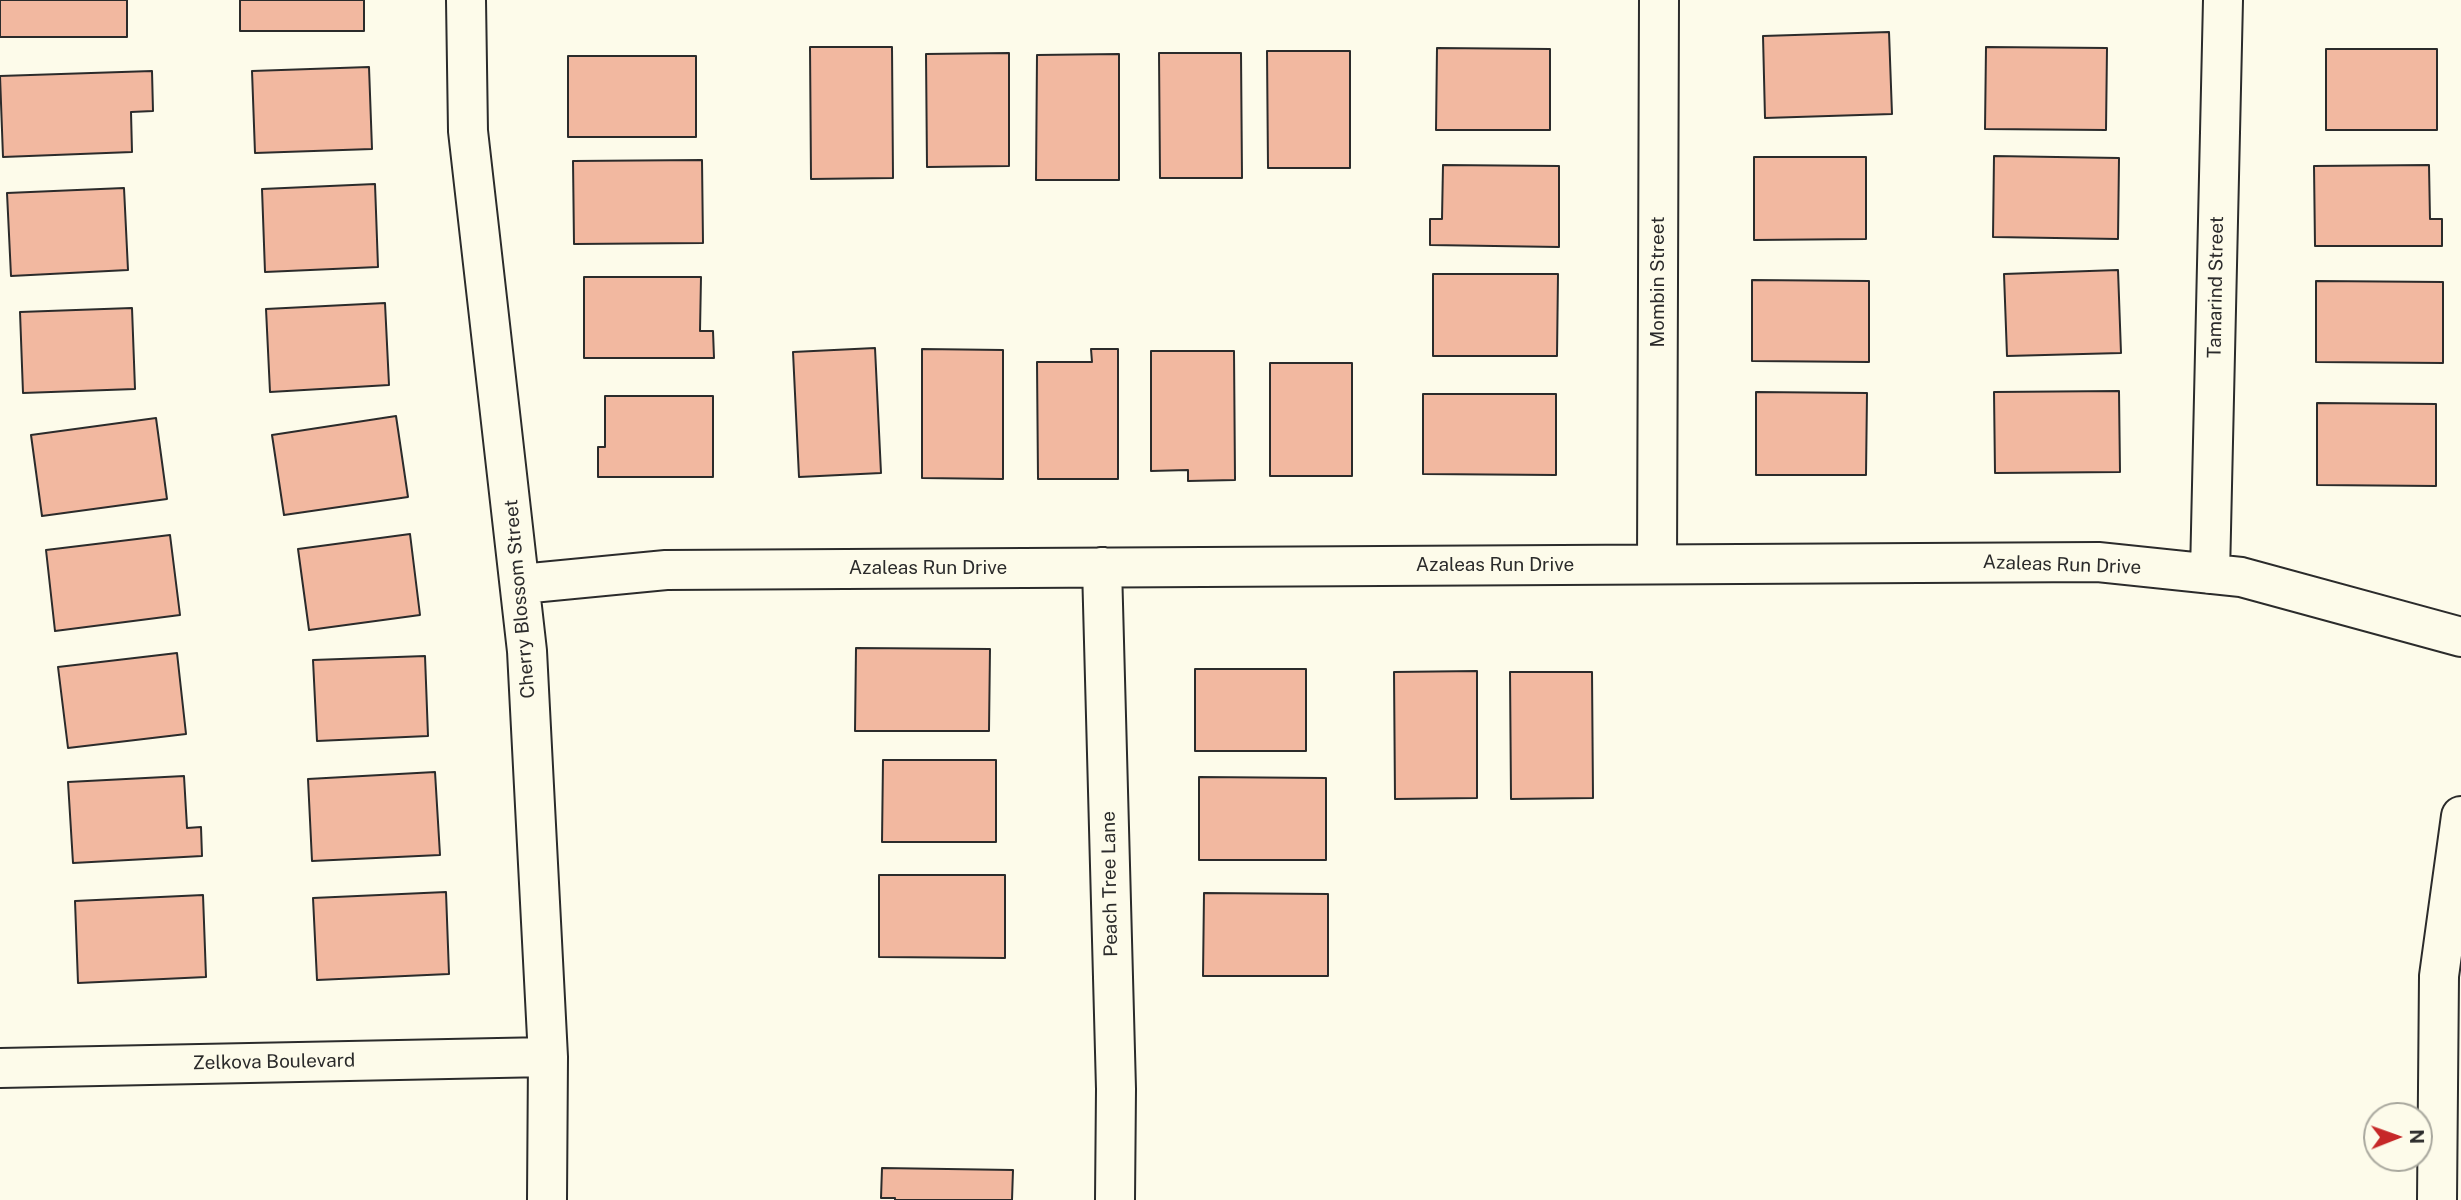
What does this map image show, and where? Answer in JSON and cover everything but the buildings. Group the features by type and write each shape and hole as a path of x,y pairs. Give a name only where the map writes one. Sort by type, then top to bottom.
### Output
{"street":[{"name":"Cherry Blossom Street","path":"466,0 468,131 527,651 548,1057 547,1200"},
{"name":"Mombin Street","path":"1657,564 1659,0"},
{"name":"Tamarind Street","path":"2210,573 2223,0"},
{"name":"Azaleas Run Drive","path":"521,584 666,570 2098,562 2241,576 2461,637"},
{"name":"Peach Tree Lane","path":"1102,567 1116,1089 1115,1200"},
{"path":"2437,1200 2439,976 2461,816"},
{"name":"Zelkova Boulevard","path":"0,1068 548,1057"}]}
